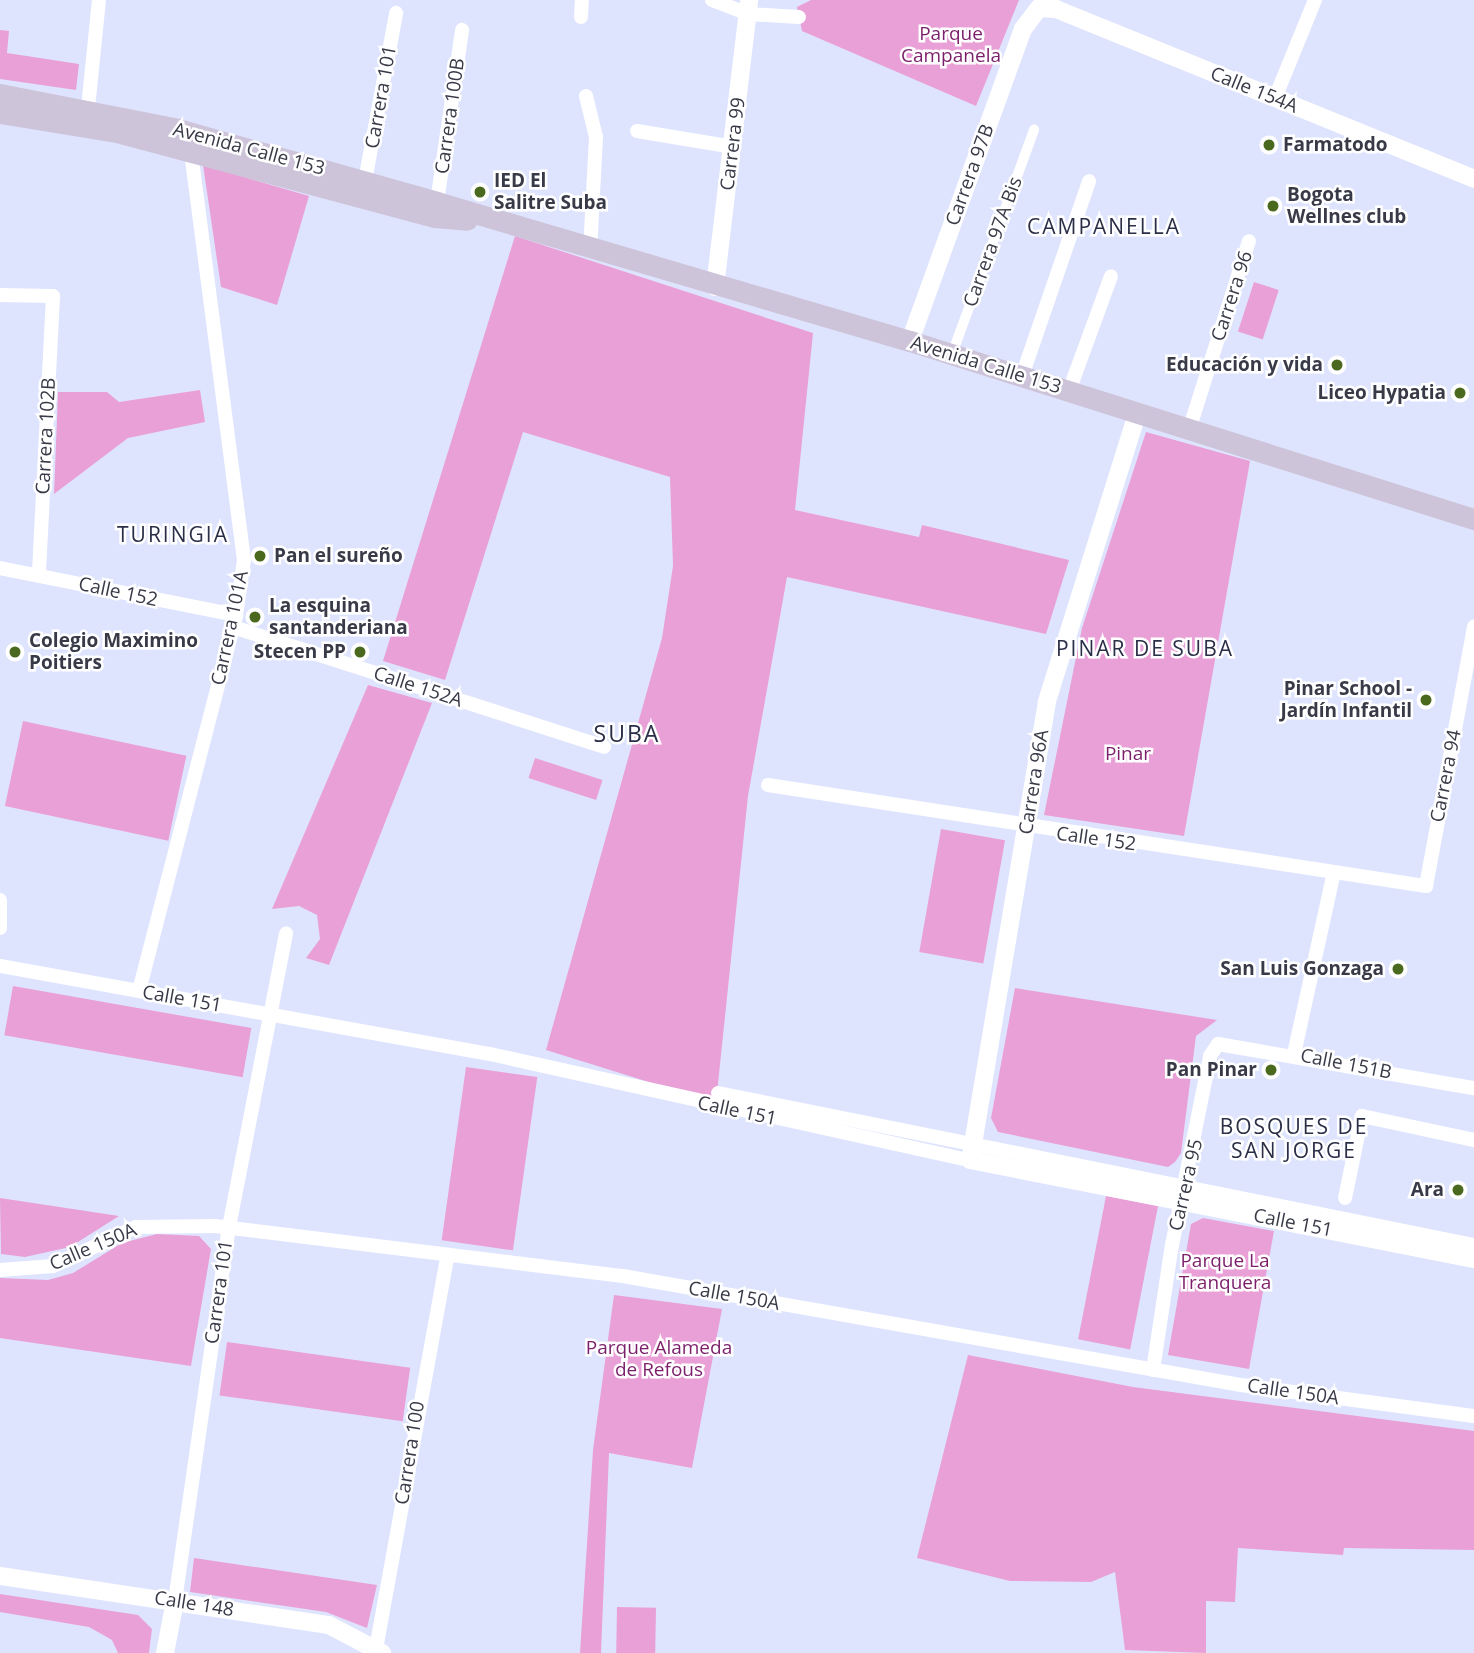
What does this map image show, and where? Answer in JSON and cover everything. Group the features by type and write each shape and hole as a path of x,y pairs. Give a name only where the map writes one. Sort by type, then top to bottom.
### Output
{"main road":[{"name":"Avenida Calle 153","path":"0,94 88,108 435,217 494,221"},
{"name":"Avenida Calle 153","path":"0,113 191,141 365,181 715,287 910,341 1474,519"}],"street":[{"path":"88,108 99,0"},
{"path":"582,0 582,18"},
{"path":"712,0 799,17"},
{"path":"1275,98 1315,0"},
{"name":"Carrera 99","path":"715,287 749,7"},
{"name":"Calle 154A","path":"1034,10 1056,9 1474,179"},
{"name":"Carrera 97B","path":"910,341 1034,10"},
{"name":"Carrera 101","path":"365,181 396,13"},
{"name":"Carrera 100B","path":"438,202 463,30"},
{"path":"586,96 596,136 590,250"},
{"name":"Carrera 97A Bis","path":"952,354 1034,130"},
{"path":"636,131 734,147"},
{"name":"Carrera 101A","path":"139,991 234,621 244,545 191,141"},
{"path":"1022,376 1089,181"},
{"name":"Carrera 96","path":"1189,430 1249,242"},
{"path":"1069,391 1111,276"},
{"name":"Carrera 102B","path":"0,295 53,296 39,576"},
{"name":"Carrera 96A","path":"971,1153 1051,685 1137,414"},
{"name":"Calle 152","path":"0,568 234,621"},
{"name":"Calle 152A","path":"234,621 604,747"},
{"name":"Carrera 94","path":"1426,886 1474,626"},
{"name":"Calle 152","path":"768,785 1028,829 1426,886"},
{"path":"1294,1054 1334,873"},
{"path":"0,928 2,900"},
{"name":"Carrera 101","path":"165,1653 229,1227 286,933"},
{"name":"Calle 151","path":"0,967 527,1062 1184,1195 1474,1259"},
{"name":"Calle 151B","path":"1218,1044 1294,1054 1474,1088"},
{"name":"Carrera 95","path":"1153,1370 1210,1056 1218,1044"},
{"name":"Calle 151","path":"718,1093 971,1153"},
{"path":"1345,1198 1362,1116 1474,1140"},
{"name":"Calle 151","path":"1184,1195 1474,1245"},
{"name":"Calle 150A","path":"0,1270 54,1266 150,1224 229,1227 447,1258 623,1276 1153,1370 1474,1416"},
{"name":"Carrera 100","path":"379,1651 447,1258"},
{"name":"Calle 148","path":"0,1576 329,1625 379,1651"}],"green space":[{"name":"Parque Campanela","path":"811,0 1019,0 976,106 802,31 797,7"},
{"path":"0,30 9,31 7,53 79,64 76,90 0,79"},
{"path":"203,165 309,196 277,305 221,287"},
{"path":"515,236 813,333 795,510 919,537 922,525 1069,560 1046,634 787,577 748,796 716,1103 546,1050 662,638 673,566 670,477 523,432 445,680 383,661"},
{"path":"1254,282 1279,290 1263,339 1238,331"},
{"path":"200,390 205,422 128,438 54,494 58,392 107,392 119,402"},
{"name":"Pinar","path":"1146,432 1250,461 1184,836 1044,815 1082,628"},
{"path":"368,685 432,703 329,965 306,958 320,939 317,915 299,906 272,909"},
{"path":"23,721 186,756 168,841 5,806"},
{"path":"535,758 603,780 596,800 529,778"},
{"path":"941,829 1005,840 983,963 919,952"},
{"path":"13,986 251,1028 243,1077 4,1035"},
{"path":"1015,988 1217,1020 1196,1036 1181,1153 1175,1162 1168,1167 998,1132 991,1118"},
{"path":"466,1067 537,1077 513,1250 442,1240"},
{"path":"1106,1196 1158,1206 1130,1349 1078,1339"},
{"path":"0,1198 119,1216 70,1247 25,1257 1,1254"},
{"name":"Parque La Tranquera","path":"1203,1218 1274,1231 1249,1369 1168,1355 1191,1224"},
{"path":"157,1234 199,1236 211,1249 191,1366 0,1338 0,1278 48,1280 73,1273 122,1243"},
{"name":"Parque Alameda de Refous","path":"614,1295 722,1309 692,1468 609,1453 601,1653 580,1653 593,1450"},
{"path":"227,1342 410,1368 403,1421 219,1395"},
{"path":"968,1355 1133,1387 1474,1431 1474,1550 1344,1548 1343,1555 1238,1548 1235,1602 1206,1601 1206,1653 1125,1650 1115,1572 1091,1582 1010,1581 917,1558"},
{"path":"194,1558 377,1585 367,1628 326,1612 190,1592"},
{"path":"0,1594 138,1615 152,1629 149,1653 118,1653 112,1640 89,1627 0,1612"},
{"path":"617,1607 656,1608 655,1653 616,1653"}],"place":[{"name":"Farmatodo","path":"1269,145"},
{"name":"IED El Salitre Suba","path":"480,192"},
{"name":"Bogota Wellnes club","path":"1273,206"},
{"name":"Educación y vida","path":"1337,365"},
{"name":"Liceo Hypatia","path":"1460,393"},
{"name":"Pan el sureño","path":"260,556"},
{"name":"La esquina santanderiana","path":"255,617"},
{"name":"Colegio Maximino Poitiers","path":"15,652"},
{"name":"Stecen PP","path":"360,652"},
{"name":"Pinar School - Jardín Infantil","path":"1426,700"},
{"name":"San Luis Gonzaga","path":"1398,969"},
{"name":"Pan Pinar","path":"1271,1070"},
{"name":"Ara","path":"1458,1190"}],"district":[{"name":"CAMPANELLA","path":"1104,226"},
{"name":"TURINGIA","path":"173,534"},
{"name":"PINAR DE SUBA","path":"1145,648"},
{"name":"SUBA","path":"627,733"},
{"name":"BOSQUES DE SAN JORGE","path":"1294,1138"}]}
